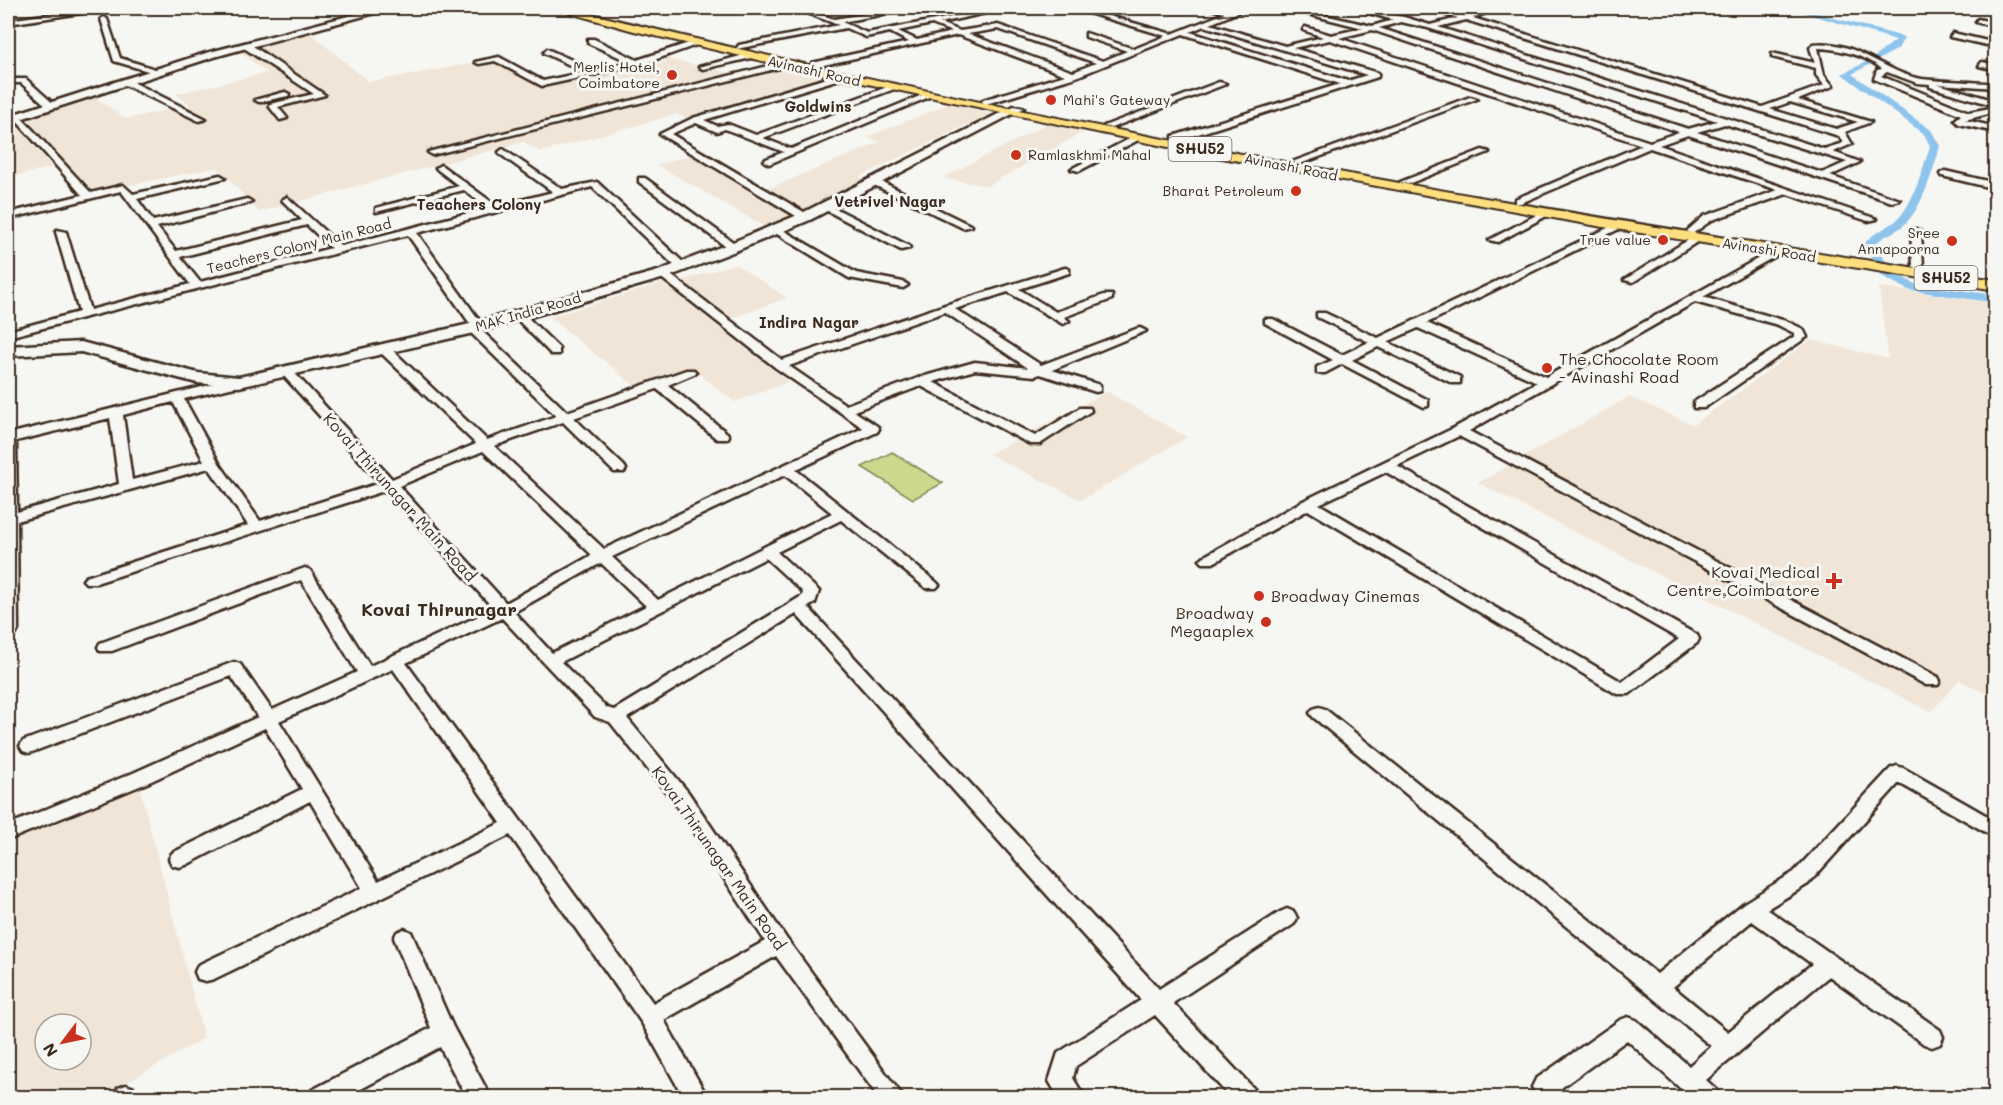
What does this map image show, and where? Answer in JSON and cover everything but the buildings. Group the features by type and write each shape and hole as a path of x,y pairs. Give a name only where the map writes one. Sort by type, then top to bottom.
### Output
{"main road":[{"name":"Avinashi Road","path":"557,8 699,43 815,65 986,102 1138,138 1620,226 1898,266 1995,285"},
{"name":"Avinashi Road","path":"577,8 744,51 784,64 893,88 1518,201 1775,252 1851,259"},
{"name":"Avinashi Road","path":"1898,266 1918,266 1995,278"}],"street":[{"path":"40,8 42,18"},
{"path":"8,22 98,10 97,8"},
{"path":"294,17 295,8"},
{"path":"88,196 13,119 155,72 388,8"},
{"path":"796,8 866,35 1006,8"},
{"path":"856,8 876,14"},
{"path":"834,21 914,8"},
{"path":"1075,8 1172,36"},
{"path":"1211,8 1232,13"},
{"path":"986,102 1073,75 1245,8"},
{"path":"1287,8 1372,28 1895,200"},
{"path":"1355,8 1430,27 1855,162 1822,176"},
{"path":"1426,8 1466,18 1842,134 1848,144 1824,152"},
{"path":"1430,27 1483,13 1463,8"},
{"path":"1988,8 1995,9"},
{"path":"973,15 998,27 1102,63"},
{"path":"104,19 117,59 155,72"},
{"path":"1286,48 1404,19"},
{"path":"1978,21 1995,25"},
{"path":"933,22 1073,75"},
{"path":"1176,138 1350,85 1375,75 1203,24"},
{"path":"704,67 744,51 847,26"},
{"path":"815,65 915,42 998,27"},
{"path":"1305,29 1872,219"},
{"path":"891,30 915,42"},
{"path":"1183,32 1350,85"},
{"path":"1089,35 1136,51"},
{"path":"1953,35 1995,45"},
{"path":"591,41 636,63"},
{"path":"478,62 496,59 542,84 636,63 699,43"},
{"path":"247,46 321,95 273,106 283,118"},
{"path":"1518,201 1652,144 1829,86 1820,75 1814,48 1816,46 1828,46 1878,61 1887,70 1927,82 1947,92 1995,106"},
{"path":"547,51 591,72"},
{"path":"1471,84 1582,55"},
{"path":"1774,55 1820,67"},
{"path":"432,152 784,64"},
{"path":"1982,64 1995,68"},
{"path":"1887,70 1880,72 1877,77 1968,114"},
{"path":"805,217 664,134 696,120 840,76"},
{"path":"8,81 23,81 52,106"},
{"path":"126,82 202,119"},
{"path":"1927,82 1995,86"},
{"path":"1108,126 1222,84"},
{"path":"259,100 311,88"},
{"path":"755,138 893,88"},
{"path":"769,161 930,95"},
{"path":"1297,162 1473,99"},
{"path":"1790,100 1867,122 1836,132"},
{"path":"1995,106 1968,114 1968,117 1959,120 1995,130"},
{"name":"MAK India Road","path":"8,351 81,347 197,378 239,382 475,327 663,274 733,247 805,217 1013,110"},
{"path":"696,120 717,129 725,126 792,152"},
{"path":"1076,169 1138,138"},
{"path":"503,152 560,192"},
{"path":"1405,182 1485,152"},
{"path":"441,168 495,209"},
{"path":"1945,174 1995,186"},
{"path":"8,216 123,188 130,198 220,178"},
{"path":"642,180 733,247"},
{"path":"873,182 967,226"},
{"name":"Teachers Colony Main Road","path":"130,198 197,286 594,184 682,267"},
{"path":"379,210 466,187"},
{"path":"1629,280 1694,235 1708,218 1788,190"},
{"path":"287,200 339,250"},
{"path":"151,225 247,202"},
{"path":"825,207 905,248"},
{"path":"1494,240 1547,213"},
{"path":"174,255 309,221"},
{"path":"1321,370 1620,226"},
{"path":"776,229 853,276 903,285"},
{"path":"61,232 85,313"},
{"path":"411,232 475,327 619,469"},
{"path":"1916,232 1918,266"},
{"path":"1208,560 1308,504 1459,431 1775,252"},
{"path":"780,365 946,308 1065,271"},
{"path":"8,833 140,778 504,612 602,556 872,429 780,365 663,274"},
{"path":"8,334 197,286"},
{"path":"1011,289 1059,318 1108,297"},
{"path":"1694,298 1782,323 1799,331 1802,337 1699,405"},
{"path":"946,308 1040,370 1096,388"},
{"path":"519,315 555,351"},
{"path":"1321,315 1456,380"},
{"path":"1269,321 1424,403"},
{"path":"1417,323 1546,381"},
{"path":"844,410 922,381 975,366 1029,372 1040,370 1140,331"},
{"path":"383,348 657,609"},
{"name":"Kovai Thirunagar Main Road","path":"286,371 550,661 601,713 616,717 681,797 779,945 893,1098"},
{"path":"91,580 389,485 485,445 690,373"},
{"path":"922,381 1035,441 1085,411"},
{"path":"10,630 8,438 239,382"},
{"path":"658,384 722,436"},
{"path":"177,398 212,464 257,527"},
{"path":"116,412 126,486"},
{"path":"1459,431 1932,681"},
{"path":"9,518 212,464"},
{"path":"1308,504 1623,690 1691,639 1386,466"},
{"path":"786,469 931,585"},
{"path":"550,661 657,609 843,513"},
{"path":"616,717 809,599 811,591 768,552"},
{"path":"106,647 304,573 367,674"},
{"path":"799,607 1247,1098"},
{"path":"396,661 650,1016 697,1098"},
{"path":"29,746 234,668 270,719 312,792 374,891"},
{"path":"1319,713 1728,1046"},
{"path":"1657,987 1751,909 1801,878 1897,773 1995,831"},
{"path":"179,859 312,792"},
{"path":"206,972 512,826"},
{"path":"1751,909 1932,1037"},
{"path":"1074,1098 1061,1081 1066,1060 1287,918"},
{"path":"404,938 444,1033 480,1098"},
{"path":"650,1016 779,945"},
{"path":"1689,1080 1828,964"},
{"path":"1555,1098 1544,1087 1628,1027 1708,1098"},
{"path":"320,1098 444,1033"}],"shaded area":[{"path":"309,32 369,82 492,60 540,87 589,76 596,79 666,62 658,59 663,58 740,75 514,131 518,134 786,67 832,78 691,120 677,114 540,152 524,142 259,212 218,167 86,194 23,119 93,96 126,119 191,105 175,94 267,73 238,50"},
{"path":"949,104 1000,115 976,127 966,125 859,177 867,181 767,228 657,165 694,154 758,193 881,142 867,137"},
{"path":"14,122 52,167 8,178 8,124"},
{"name":"Ramlaskhmi Mahal","path":"1047,124 1085,131 987,186 943,178"},
{"path":"735,264 787,298 729,319 681,281"},
{"path":"663,283 788,382 735,402 692,368 636,387 550,317"},
{"name":"Kovai Medical Centre,Coimbatore","path":"1879,287 1995,303 1995,698 1959,680 1931,712 1478,483 1629,397 1693,425 1811,340 1888,359"},
{"path":"1107,392 1187,437 1081,500 989,454"},
{"path":"136,774 204,1038 102,1097 8,1098 8,820"}],"green space":[{"path":"892,452 943,483 913,499 862,467"}],"waterway":[{"path":"1791,8 1901,39 1895,47 1876,58"},
{"path":"1871,61 1846,74 1928,132 1935,146 1920,187 1904,218 1900,223 1877,236 1870,244 1886,273 1912,287 1996,299"}],"place":[{"name":"Merlis Hotel, Coimbatore","path":"672,75"},
{"name":"Mahi's Gateway","path":"1051,100"},
{"name":"Ramlaskhmi Mahal","path":"1016,155"},
{"name":"Bharat Petroleum","path":"1296,191"},
{"name":"True value","path":"1663,240"},
{"name":"Sree Annapoorna","path":"1952,241"},
{"name":"The Chocolate Room - Avinashi Road","path":"1547,368"},
{"name":"Kovai Medical Centre,Coimbatore","path":"1834,581"},
{"name":"Broadway Cinemas","path":"1259,596"},
{"name":"Broadway Megaaplex","path":"1266,622"}],"district":[{"name":"Goldwins","path":"818,107"},
{"name":"Vetrivel Nagar","path":"890,202"},
{"name":"Teachers Colony","path":"479,205"},
{"name":"Indira Nagar","path":"809,323"},
{"name":"Kovai Thirunagar","path":"439,610"}]}
